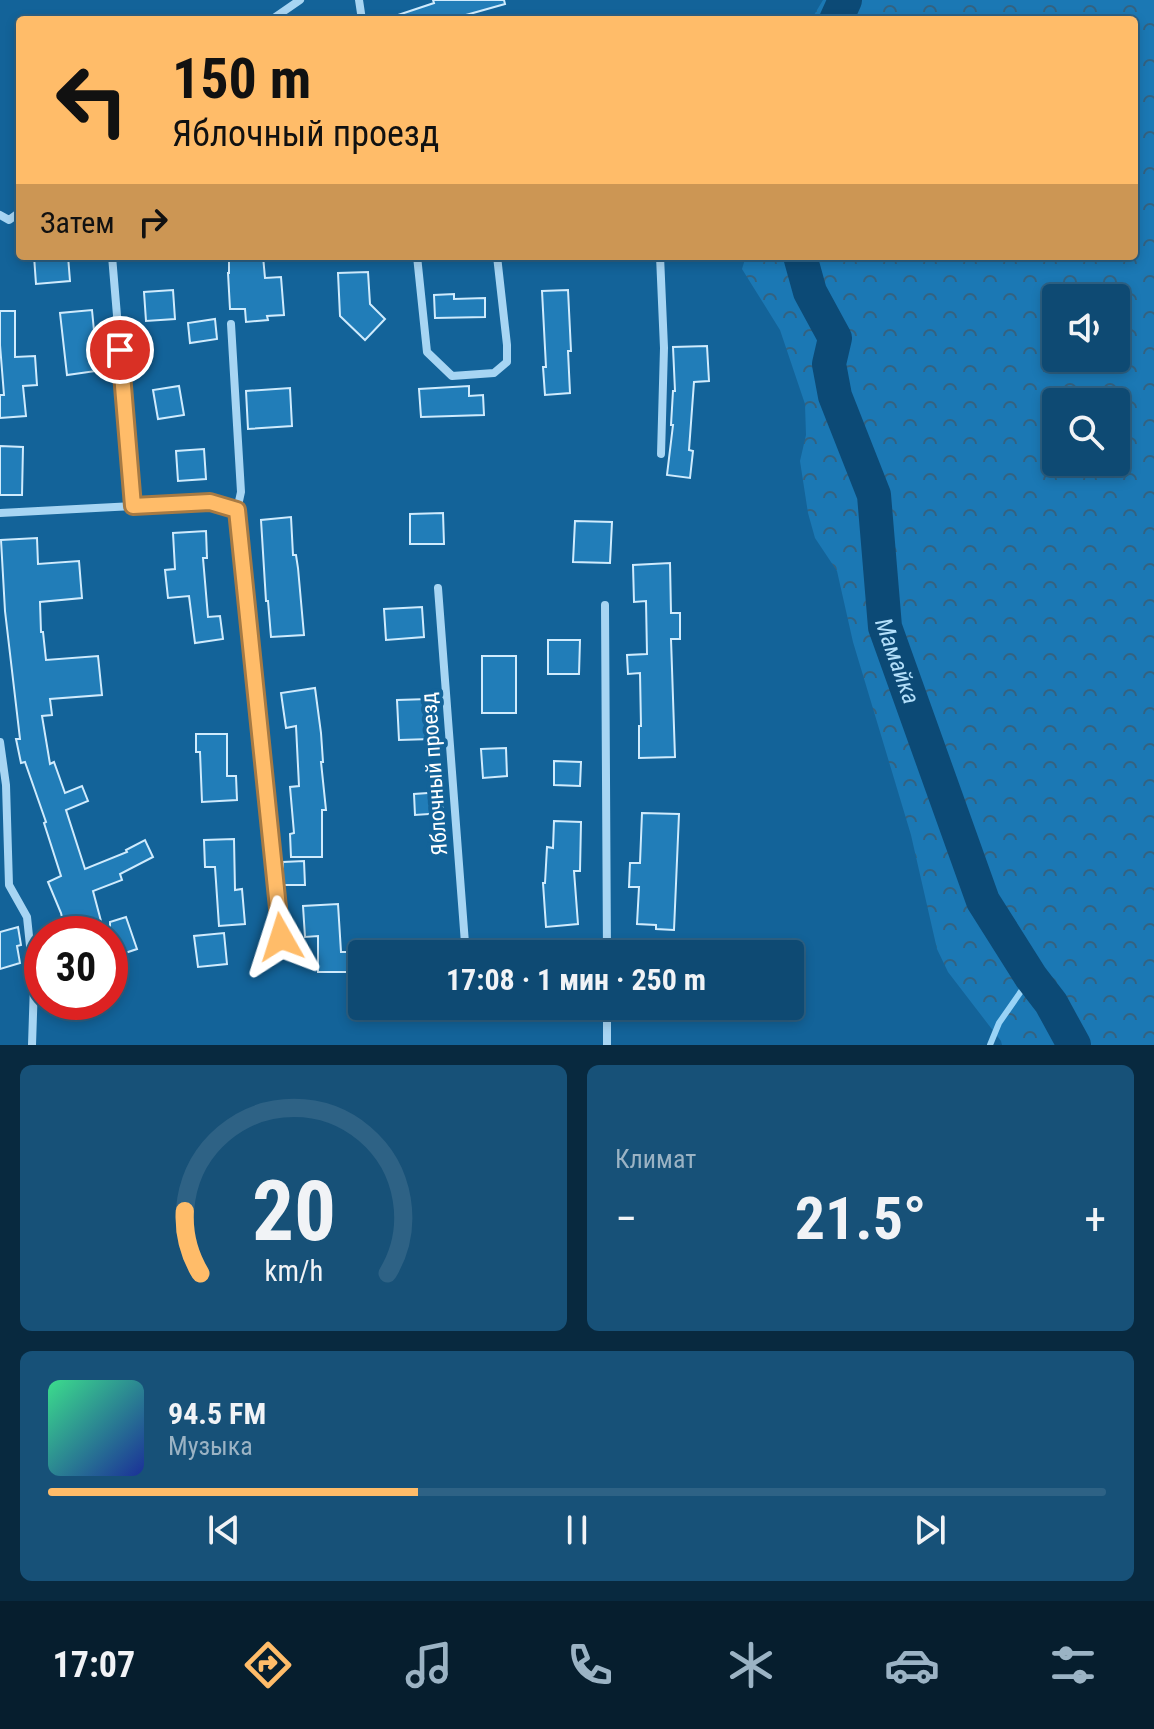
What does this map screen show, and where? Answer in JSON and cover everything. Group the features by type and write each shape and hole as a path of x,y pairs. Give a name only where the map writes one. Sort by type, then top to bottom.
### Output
{"street":[{"path":"277,16 300,0"},
{"path":"112,260 133,506"},
{"path":"417,260 427,352 452,376 494,373 507,362 497,260"},
{"path":"660,260 664,348 661,454"},
{"path":"231,324 241,492 237,510 281,937"},
{"path":"0,513 210,502 237,510"},
{"name":"Яблочный проезд","path":"438,588 465,940"},
{"path":"605,605 607,940"},
{"path":"0,742 6,785 4,883 27,917 34,984 32,1045"},
{"path":"607,1020 607,1045"}],"green space":[{"path":"823,0 1154,0 1154,1045 1002,1045 948,972 937,949 911,835 853,642 837,571 815,538 808,513 800,461 806,435 805,404 780,330 742,269 745,260 1138,260 1138,16 813,16"}],"building":[{"path":"433,0 504,0 505,4 466,16 395,16 434,3"},
{"path":"34,260 68,260 70,281 36,284"},
{"path":"229,260 263,260 265,278 281,277 284,315 246,322 245,309 230,309"},
{"path":"368,272 370,304 385,319 365,340 340,316 338,273"},
{"path":"173,290 175,319 146,321 144,292"},
{"path":"568,290 570,393 545,395 542,291"},
{"path":"454,294 454,299 485,298 485,317 435,318 434,295"},
{"path":"92,310 96,371 67,375 60,313"},
{"path":"0,311 15,311 15,357 35,356 37,385 23,386 26,416 0,418 0,395 4,395"},
{"path":"215,319 217,339 190,343 188,323"},
{"path":"707,346 709,381 694,382 690,478 667,475 675,391 673,347"},
{"path":"179,386 184,415 158,419 153,390"},
{"path":"469,386 469,396 483,395 484,415 421,417 419,389"},
{"path":"290,388 292,426 248,429 246,391"},
{"path":"0,446 23,447 22,495 0,495"},
{"path":"204,449 206,479 178,481 176,451"},
{"path":"443,513 444,544 410,544 410,514"},
{"path":"291,517 304,635 271,637 261,520"},
{"path":"575,521 612,522 610,563 573,562"},
{"path":"206,531 207,558 203,558 208,617 220,616 223,639 195,643 189,596 168,598 165,570 175,569 173,533"},
{"path":"37,538 38,564 79,561 82,598 40,602 41,632 46,660 98,656 102,695 50,699 52,715 42,716 50,764 54,762 65,793 82,786 88,801 66,810 85,869 127,852 145,840 153,857 120,874 122,880 93,891 100,916 62,916 48,882 61,876 25,762 21,763 16,739 20,739 5,611 1,540"},
{"path":"670,563 671,613 680,613 680,639 671,639 675,757 639,758 640,673 628,674 627,655 647,654 646,601 634,602 633,565"},
{"path":"422,607 424,637 386,640 384,609"},
{"path":"548,640 580,640 579,674 548,674"},
{"path":"482,656 516,656 516,713 482,713"},
{"path":"315,688 326,810 322,810 322,857 291,857 290,834 294,833 290,787 299,786 296,726 286,728 281,693"},
{"path":"429,699 431,739 399,740 397,700"},
{"path":"196,734 227,734 227,776 236,776 237,800 202,802 200,752 196,752"},
{"path":"506,748 507,776 483,778 481,749"},
{"path":"554,761 581,762 580,786 554,785"},
{"path":"442,792 443,813 415,815 414,794"},
{"path":"642,813 679,814 674,930 637,924 639,887 629,887 630,863 640,863"},
{"path":"554,821 581,822 580,871 574,871 578,924 546,927 543,883 547,847 553,848"},
{"path":"234,839 235,890 242,889 245,924 219,926 215,867 205,867 204,840"},
{"path":"304,861 305,885 283,885 283,862"},
{"path":"338,904 341,952 348,952 348,972 318,972 318,936 305,937 303,906"},
{"path":"128,923 137,949 128,952"},
{"path":"18,927 20,963 0,969 0,932"},
{"path":"224,933 227,964 198,967 194,936"}],"waterway":[{"name":"Мамайка","path":"838,16 845,0"},
{"name":"Мамайка","path":"801,260 810,292 835,338 829,364 835,396 874,495 885,627 983,901 1051,1003 1074,1045"},
{"path":"990,1045 999,1023 1031,977"}],"route":[{"path":"120,350 133,506 210,502 237,510 281,937"}]}
